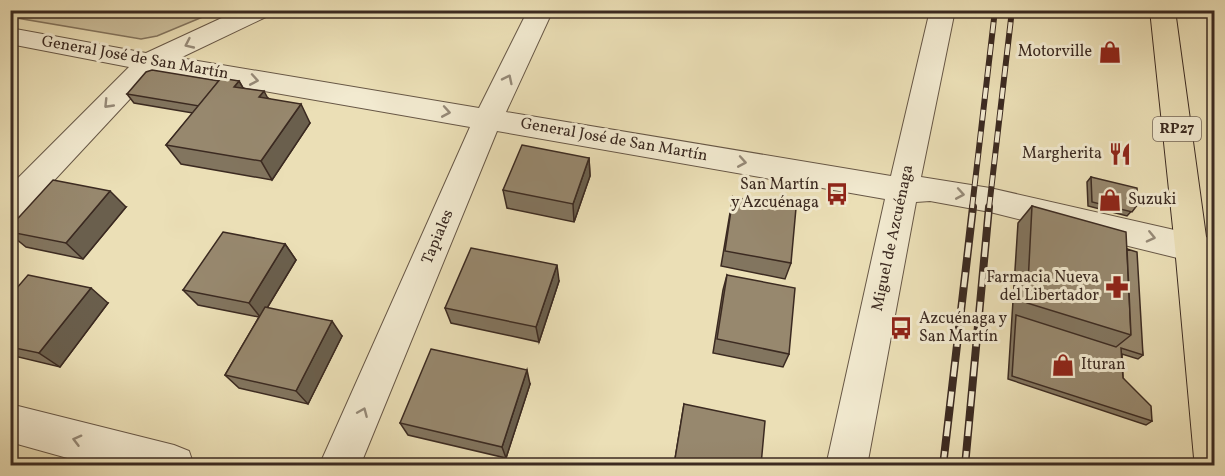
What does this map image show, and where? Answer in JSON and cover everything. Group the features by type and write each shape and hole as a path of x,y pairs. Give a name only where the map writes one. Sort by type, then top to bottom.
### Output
{"main road":[{"name":"RP27","path":"1162,10 1203,250 1215,458"}],"street":[{"path":"10,207 149,62 261,10"},
{"name":"Tapiales","path":"339,465 488,119 541,10"},
{"name":"Miguel de Azcuénaga","path":"846,465 903,190 944,10"},
{"name":"General José de San Martín","path":"10,36 149,62 903,190 930,189 990,200 1203,250"},
{"path":"10,423 174,465"}],"shaded area":[{"path":"10,11 217,11 157,36 141,39 11,17"}],"building":[{"path":"152,70 219,81 199,106 127,94 146,72"},
{"path":"221,78 239,81 234,87 264,91 259,97 301,104 261,161 166,145"},
{"path":"522,145 589,158 573,204 503,190"},
{"name":"Suzuki","path":"1091,177 1137,188 1138,204 1132,212 1092,202"},
{"path":"53,180 110,191 66,243 10,232 10,227"},
{"path":"733,197 796,208 791,263 725,251"},
{"path":"1032,206 1126,232 1131,335 1027,303"},
{"path":"223,232 285,244 249,303 183,290"},
{"path":"471,248 557,265 536,327 445,308"},
{"name":"Ituran","path":"1127,249 1137,252 1143,355 1121,348 1123,378 1151,406 1152,421 1012,376 1016,315 1116,347 1131,335"},
{"path":"28,275 91,288 39,353 10,347 10,296"},
{"path":"727,275 795,288 789,354 717,339"},
{"path":"265,307 332,321 296,391 225,375"},
{"path":"431,349 527,370 502,447 400,423"},
{"path":"684,404 765,421 761,465 674,465"}],"railway":[{"path":"972,208 995,10"},
{"path":"989,208 1012,10"},
{"path":"943,466 973,207"},
{"path":"965,466 989,207"}],"place":[{"name":"Motorville","path":"1110,52"},
{"name":"Margherita","path":"1120,154"},
{"name":"San Martín y Azcuénaga","path":"837,194"},
{"name":"Suzuki","path":"1110,200"},
{"name":"Farmacia Nueva del Libertador","path":"1117,287"},
{"name":"Azcuénaga y San Martín","path":"901,328"},
{"name":"Ituran","path":"1063,365"}]}
